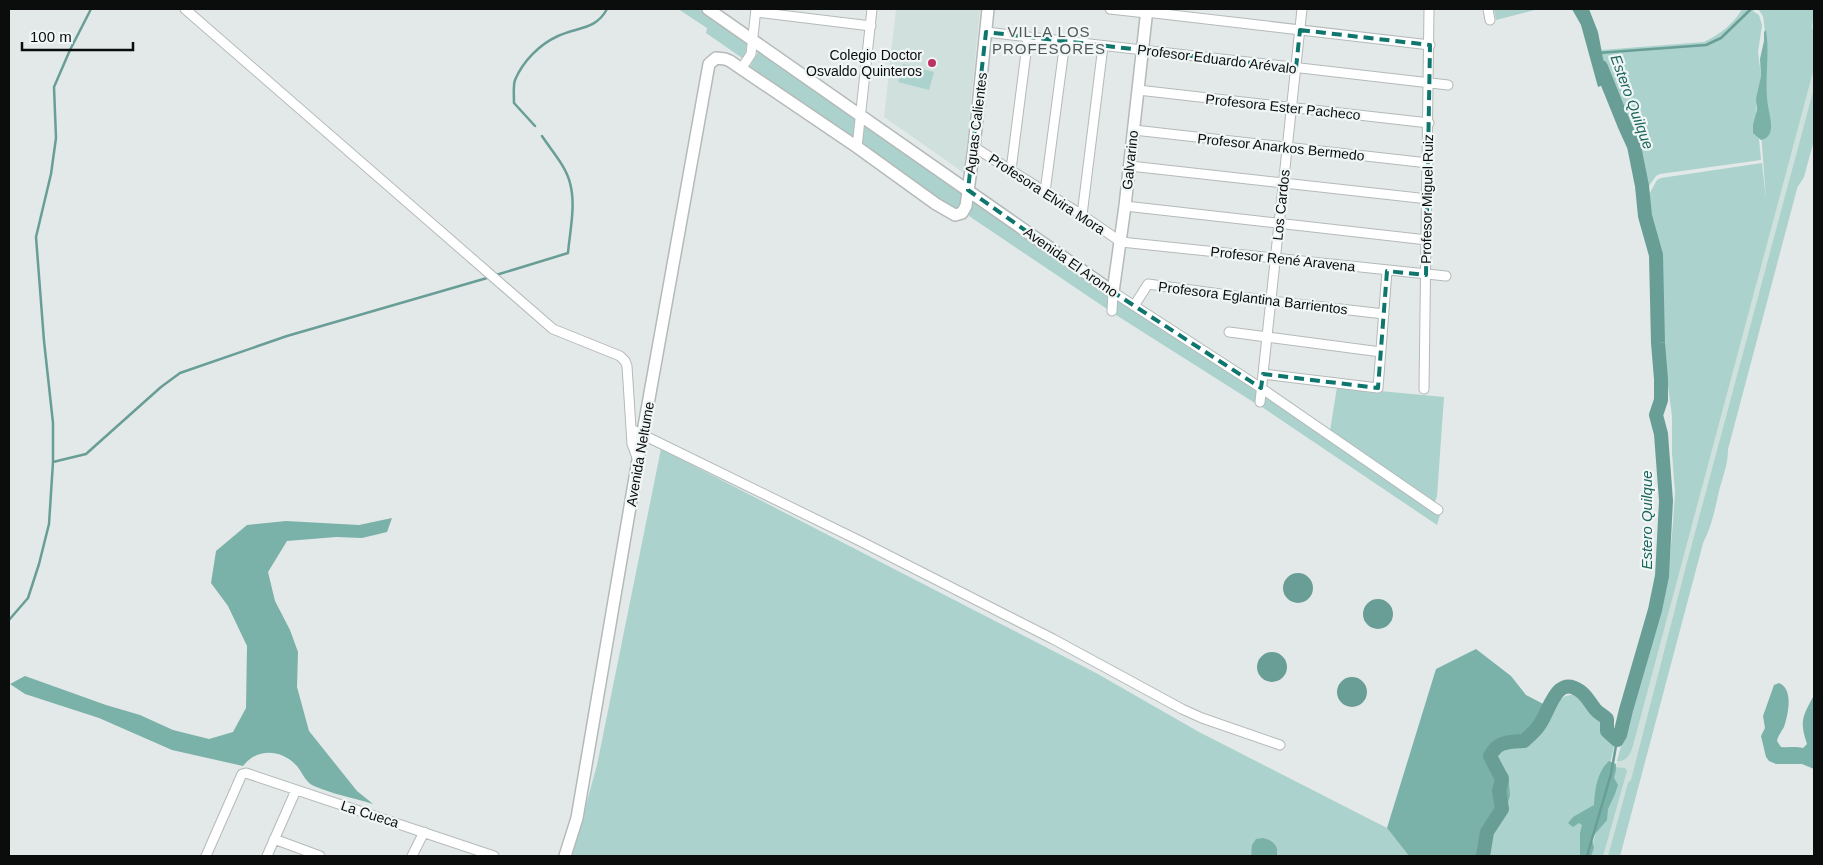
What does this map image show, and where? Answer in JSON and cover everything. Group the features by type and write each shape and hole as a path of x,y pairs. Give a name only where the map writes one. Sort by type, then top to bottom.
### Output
{"street":[{"path":"185,9 553,329 620,356 625,361 626,366 632,444 638,460"},
{"name":"Avenida El Aromo","path":"708,9 1113,292 1262,388 1438,510"},
{"path":"870,26 756,11 751,54 742,69 857,147 872,9"},
{"name":"Aguas Calientes","path":"857,147 952,214 961,214 965,208 974,147 988,9"},
{"path":"1110,9 1147,11 1430,45"},
{"name":"Los Cardos","path":"1260,402 1302,9"},
{"name":"Profesor Miguel Ruiz","path":"1424,389 1429,9"},
{"path":"1488,9 1490,20"},
{"name":"Galvarino","path":"1112,311 1147,11"},
{"name":"Profesor Eduardo Arévalo","path":"986,32 1448,85"},
{"path":"1011,170 1028,37"},
{"path":"1045,192 1065,41"},
{"path":"1082,215 1103,46"},
{"name":"Avenida Neltume","path":"565,856 577,818 633,500 638,460 708,69 712,61 720,58 730,61 742,69"},
{"name":"Profesora Ester Pacheco","path":"1138,90 1429,123"},
{"name":"Profesor Anarkos Bermedo","path":"1134,130 1428,163"},
{"name":"Profesora Elvira Mora","path":"974,147 1082,215 1121,242"},
{"path":"1130,166 1428,199"},
{"path":"1125,206 1427,240"},
{"name":"Profesor René Aravena","path":"1121,242 1446,276"},
{"path":"1263,374 1378,388 1386,271"},
{"name":"Profesora Eglantina Barrientos","path":"1134,306 1148,284 1384,314"},
{"path":"1229,332 1380,352"},
{"path":"631,429 860,541 1061,644 1182,709 1202,718 1280,744"},
{"name":"La Cueca","path":"206,856 242,774 246,773 494,856"},
{"path":"267,856 296,790"},
{"path":"412,856 424,832"},
{"path":"274,839 320,856"}],"highlighted area":[{"path":"1300,30 1430,45 1426,275 1387,271 1378,388 1263,374 1261,388 1113,292 968,190 986,32 1296,68"}],"shaded area":[{"path":"678,9 703,9 747,39 745,60 706,33 707,28"},
{"name":"Colegio Doctor Osvaldo Quinteros","path":"896,9 980,9 964,173 884,117"},
{"path":"1494,9 1535,9 1535,10 1496,20"},
{"path":"1572,9 1589,9 1598,32 1605,69 1610,82 1598,87 1581,25"},
{"path":"1742,9 1755,9 1753,11 1759,15 1762,25 1758,52 1761,76 1756,107 1761,160 1660,174 1656,176 1646,190 1637,144 1605,69 1601,50 1704,42 1726,28 1735,20"},
{"path":"1758,9 1814,9 1812,29 1814,30 1814,68 1633,746 1628,757 1617,761 1669,568 1675,492 1672,416 1664,356 1663,301 1659,254 1648,196 1657,180 1661,178 1762,163 1766,200 1761,131 1767,46 1763,16"},
{"path":"1814,22 1814,126 1620,856 1592,856"},
{"path":"1766,30 1767,96 1771,126 1768,136 1761,140 1753,133 1753,125 1757,110 1756,99 1761,76 1760,59 1764,32"},
{"path":"760,49 857,118 854,140 750,66"},
{"path":"903,64 934,72 929,90 898,82"},
{"path":"1814,88 1814,140 1804,177 1797,188 1728,449 1713,517 1703,543 1620,856 1608,856 1628,783 1631,780"},
{"path":"861,116 968,190 961,214 857,147"},
{"path":"973,199 1110,294 1110,311 969,216"},
{"path":"1117,299 1259,391 1258,405 1116,315"},
{"path":"1337,387 1444,397 1435,502 1330,431"},
{"path":"1263,393 1440,515 1437,525 1262,407"},
{"path":"661,449 1096,673 1199,732 1387,828 1409,856 1277,856 1278,851 1251,852 1251,856 572,856 597,765"},
{"path":"392,518 387,532 362,538 336,537 287,541 268,572 275,601 290,630 298,652 297,687 309,731 357,791 373,804 314,786 304,777 291,760 284,756 269,753 262,754 255,756 243,766 172,750 99,718 25,694 10,684 25,676 140,715 173,730 209,739 233,732 246,708 247,646 228,606 211,583 216,551 247,525 286,521 359,525"},
{"path":"1298,573 1309,577 1313,588 1309,599 1298,603 1287,599 1283,588 1287,577"},
{"path":"1378,599 1389,603 1393,614 1389,625 1378,629 1367,625 1363,614 1367,603"},
{"path":"1476,649 1511,676 1526,695 1553,709 1544,727 1535,738 1526,743 1503,750 1495,756 1496,761 1508,774 1510,795 1505,813 1494,830 1489,856 1409,856 1387,828 1436,669"},
{"path":"1272,652 1283,656 1287,667 1283,678 1272,682 1261,678 1257,667 1261,656"},
{"path":"1352,677 1363,681 1367,692 1363,703 1352,707 1341,703 1337,692 1341,681"},
{"path":"1779,683 1787,691 1789,703 1786,722 1777,741 1781,747 1803,748 1807,744 1803,729 1803,718 1814,695 1814,769 1802,764 1776,764 1769,761 1766,757 1761,736 1765,728 1763,716 1774,685"},
{"path":"1575,694 1588,704 1615,742 1584,856 1489,856 1494,830 1505,813 1508,774 1496,761 1495,757 1505,750 1532,740 1541,731 1555,704 1565,696"},
{"path":"1609,761 1616,764 1614,778 1618,785 1608,809 1607,820 1592,840 1594,848 1591,856 1580,856 1582,825 1579,823 1573,827 1568,823 1573,817 1594,805 1599,776"},
{"path":"1615,767 1625,768 1627,771 1603,856 1589,856"},
{"path":"1263,838 1275,844 1277,856 1251,856 1252,845 1256,839"}],"waterway":[{"path":"9,620 28,598 49,524 53,462 53,423 36,237 51,174 56,138 54,87 91,9"},
{"path":"535,126 514,103 514,82 518,73 527,60 551,39 592,24 603,16 607,9"},
{"path":"1598,53 1706,45 1721,38 1751,9"},
{"name":"Estero Quilque","path":"1483,856 1487,832 1502,809 1499,791 1502,779 1490,756 1496,747 1508,742 1524,741 1537,729 1559,690 1565,687 1572,687 1587,697 1596,710 1607,719 1607,731 1617,740 1655,610 1662,576 1666,501 1661,434 1656,415 1661,400 1656,255 1645,216 1642,186 1634,146 1601,67"},
{"path":"496,275 568,253 573,209 572,191 562,164 542,136"},
{"path":"53,462 86,454 161,387 180,373 287,336 487,278"},
{"path":"1587,856 1611,774 1617,740"}],"place":[{"name":"Colegio Doctor Osvaldo Quinteros","path":"932,63"}],"district":[{"name":"VILLA LOS PROFESORES","path":"1049,40"}]}
